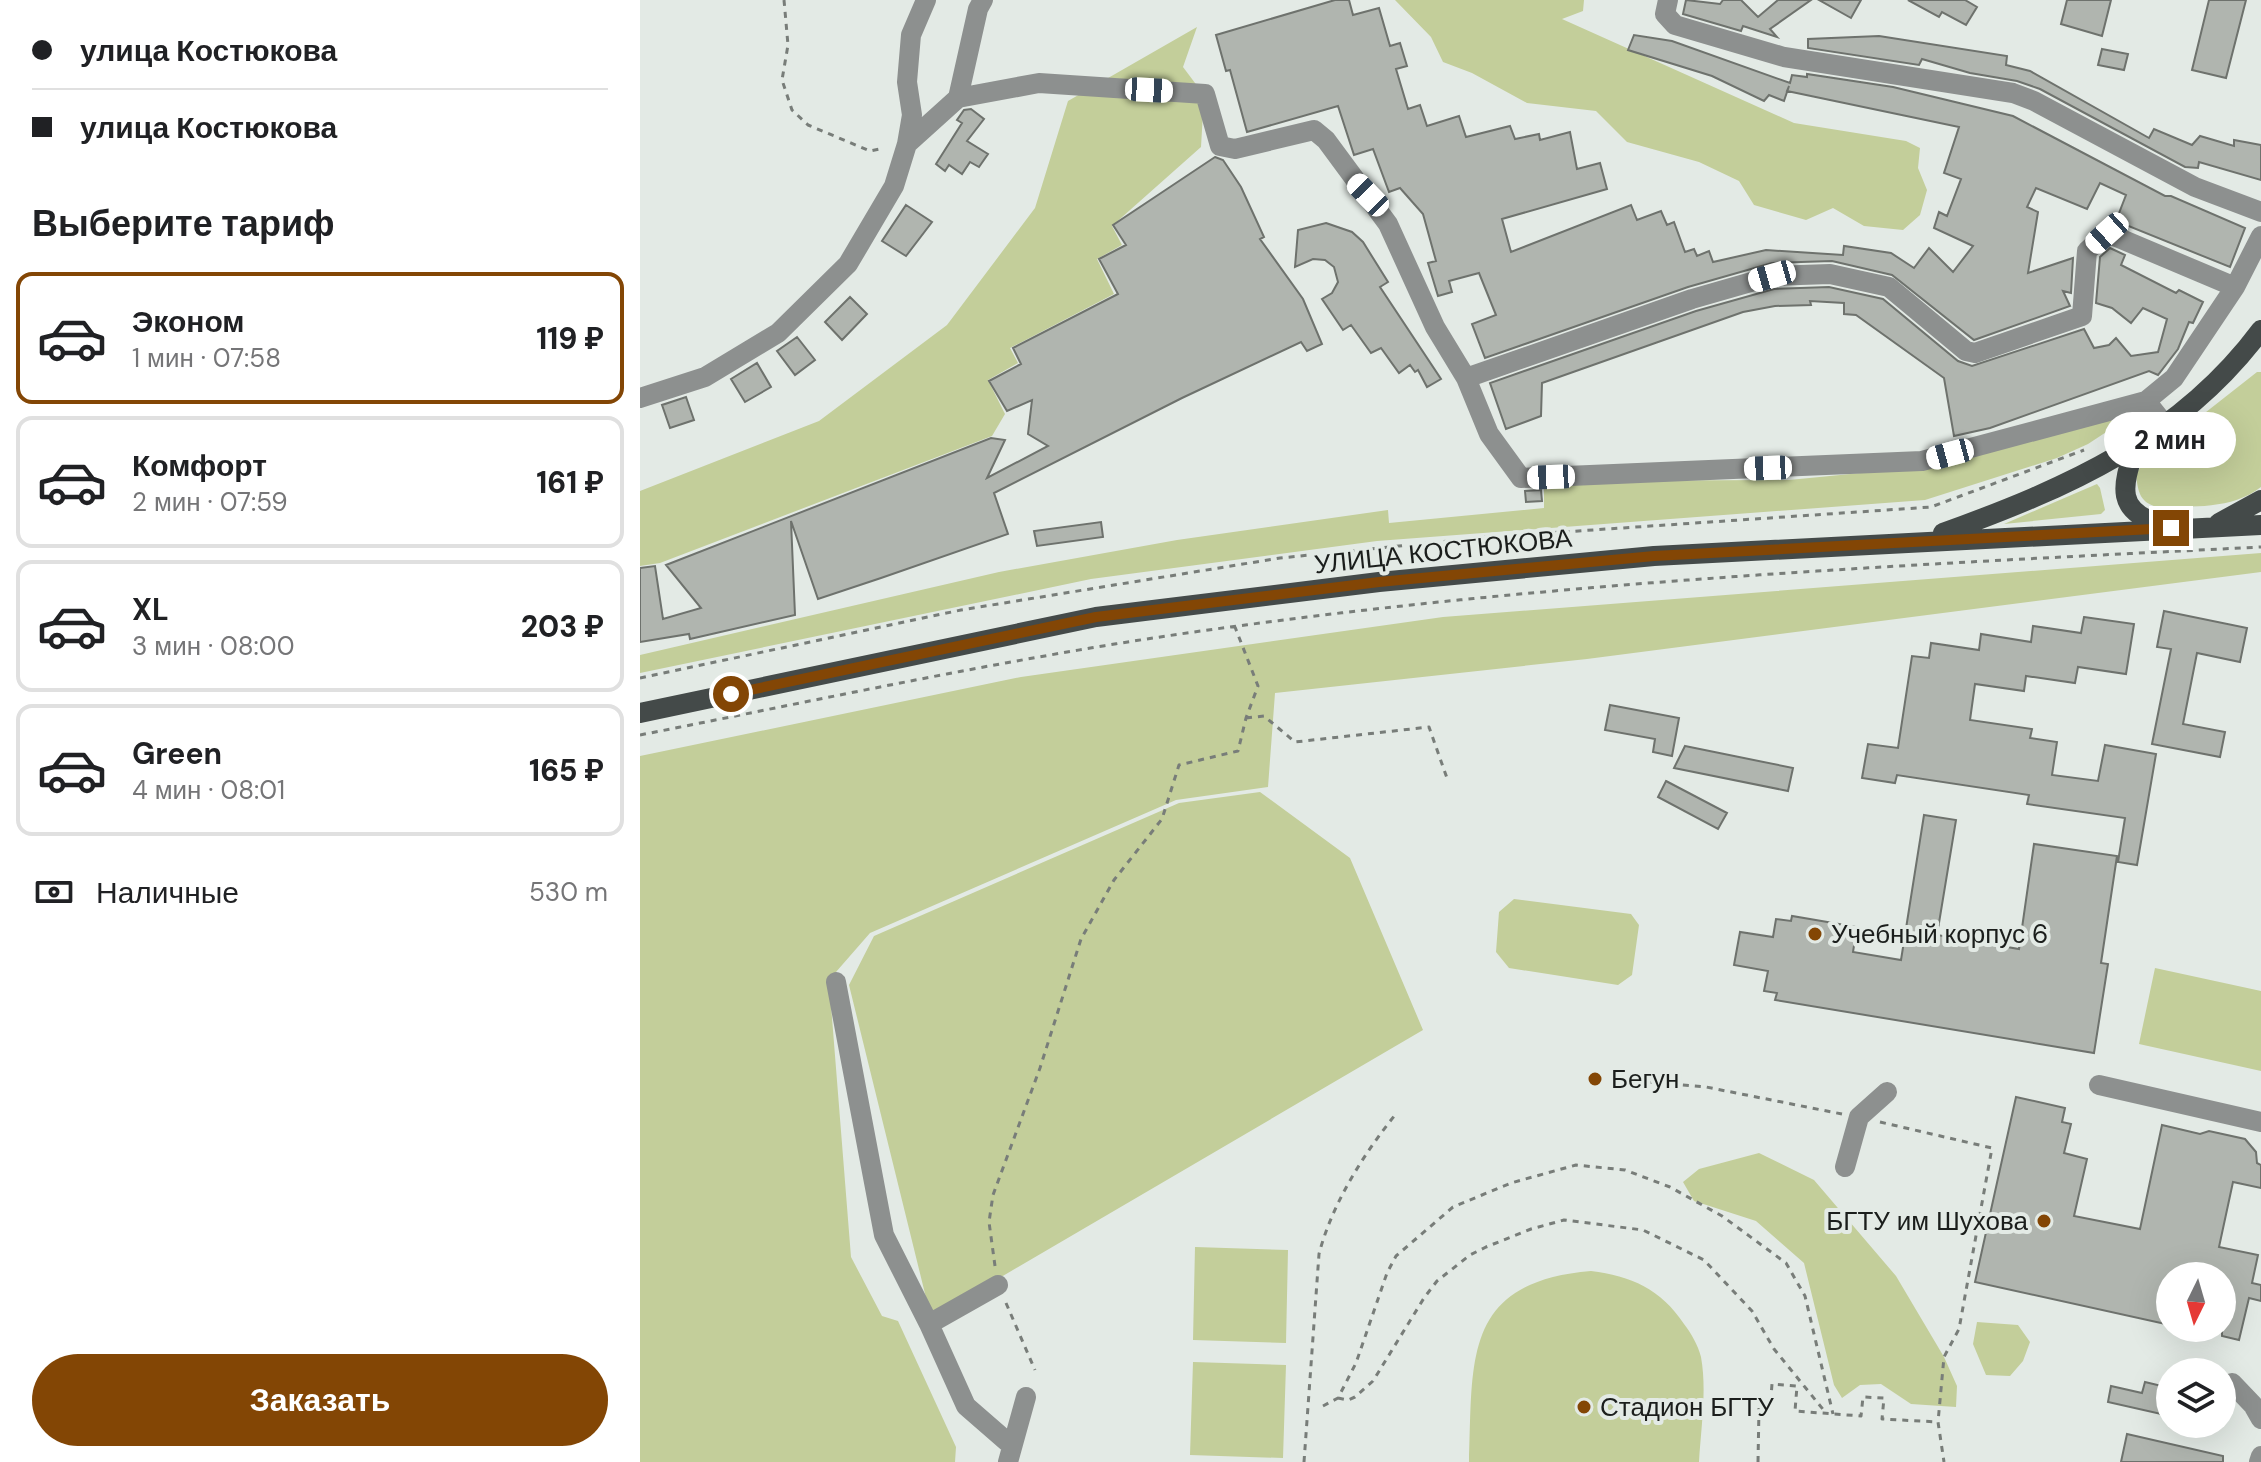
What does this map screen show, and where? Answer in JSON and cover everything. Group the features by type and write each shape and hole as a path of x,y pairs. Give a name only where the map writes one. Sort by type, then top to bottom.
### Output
{"main road":[{"path":"1925,540 2009,509 2135,448 2236,363 2261,330"},
{"path":"2236,363 2261,352"},
{"path":"2135,448 2124,491 2129,507 2143,519 2171,528"},
{"path":"2212,527 2261,500"},
{"name":"УЛИЦА КОСТЮКОВА","path":"640,713 1096,617 1379,582 1623,558 2261,525"}],"street":[{"path":"640,398 705,377 778,333 848,264 894,186 907,144 912,115 907,82 911,35 926,0"},
{"path":"958,98 978,9 983,0"},
{"path":"1668,0 1665,14 1675,25 1784,57 2013,93 2034,101 2195,187 2261,212"},
{"path":"907,144 958,98 1039,83 1205,94 1220,146 1235,149 1314,130 1326,140 1388,224 1435,327 1466,378 1489,434 1521,478 1922,461 2146,401 2174,378 2235,287 2261,236"},
{"path":"1466,378 1692,299 1772,276 1830,274 1889,287 1966,351 1975,353 2082,316 2087,251 2107,233 2235,287"},
{"path":"2146,401 2165,425"},
{"path":"836,982 884,1235 966,1406 1010,1454"},
{"path":"2099,1085 2261,1122"},
{"path":"1845,1167 1859,1117 1887,1092"},
{"path":"929,1324 998,1285"},
{"path":"2236,1387 2261,1419"},
{"path":"1010,1454 1026,1397"},
{"path":"2259,1462 2261,1456"}],"path":[{"path":"784,0 788,45 782,80 792,110 808,125 870,151 907,144"},
{"path":"640,678 961,610 1280,558 1489,537 1931,507 2069,457 2095,444"},
{"path":"640,735 1011,662 1235,626 1439,602 1860,567 2261,547"},
{"path":"1035,1370 998,1285 989,1222 993,1195 1040,1068 1081,939 1114,880 1162,819 1179,765 1238,751 1258,686 1235,626"},
{"path":"1246,718 1264,716 1295,742 1429,727 1448,781"},
{"path":"1647,1082 1706,1087 1859,1117 1992,1148 1959,1329 1944,1357 1938,1422 1944,1462"},
{"path":"1304,1462 1319,1254 1325,1232 1355,1172 1395,1115"},
{"path":"1323,1406 1338,1398 1356,1363 1387,1273 1396,1256 1453,1207 1511,1183 1576,1165 1625,1170 1670,1187 1722,1216 1786,1263 1805,1296 1833,1414"},
{"path":"1338,1398 1348,1400 1355,1397 1373,1381 1424,1298 1448,1272 1486,1247 1564,1220 1643,1230 1704,1260 1752,1311 1774,1349 1826,1413"},
{"path":"1758,1462 1759,1408 1770,1409 1772,1384 1797,1386 1795,1411 1861,1416 1863,1397 1884,1398 1882,1419 1938,1422"}],"green space":[{"path":"1395,0 1584,0 1583,11 1562,19 1794,123 1906,141 1920,148 1918,168 1927,190 1920,215 1903,230 1864,226 1833,208 1806,220 1754,205 1739,181 1699,162 1627,142 1596,111 1527,103 1472,73 1443,62 1431,37"},
{"path":"1197,27 1183,67 1204,95 1201,147 1112,226 1122,245 1097,259 1114,294 1010,348 1018,363 988,380 1005,414 992,436 660,563 640,566 640,491 819,421 947,325 1035,208 1068,101"},
{"path":"2257,372 2261,372 2261,487 2237,500 2211,505 2157,507 2146,502 2139,491 2136,474 2145,460"},
{"path":"2127,414 2120,423 2088,444 2057,458 1925,500 1377,541 1091,579 640,673 640,655 999,572 1177,540 1388,510 1389,523 1544,508 1544,481 1789,480 1922,467"},
{"path":"2097,484 2105,510 2101,514 2004,524"},
{"path":"2261,553 2261,572 1587,659 1275,693 1268,787 1176,800 870,933 829,980 851,1257 882,1316 898,1321 956,1447 955,1462 640,1462 640,756 1021,677 1443,617"},
{"path":"1260,792 1350,858 1423,1030 931,1318 849,985 874,936 1179,803"},
{"path":"1514,899 1631,914 1639,925 1632,975 1618,985 1509,968 1496,952 1499,912"},
{"path":"2155,968 2261,991 2261,1071 2139,1044"},
{"path":"1759,1153 1814,1180 1896,1276 1944,1357 1957,1386 1956,1407 1911,1404 1881,1384 1860,1385 1842,1398 1834,1385 1804,1263 1756,1221 1694,1201 1683,1182 1699,1169"},
{"path":"1195,1247 1288,1250 1286,1343 1193,1340"},
{"path":"1591,1271 1619,1276 1644,1286 1675,1312 1692,1335 1701,1357 1704,1383 1699,1462 1469,1462 1475,1360 1483,1332 1497,1309 1518,1291 1549,1278"},
{"path":"1977,1322 2018,1325 2030,1342 2023,1361 2010,1376 1986,1375 1973,1344"},
{"path":"1193,1362 1286,1365 1283,1458 1190,1455"}],"building":[{"path":"1335,0 1349,0 1353,15 1379,8 1390,46 1400,43 1407,66 1396,69 1408,109 1420,105 1427,126 1459,116 1466,137 1510,126 1515,139 1539,134 1540,140 1570,132 1577,169 1600,163 1607,189 1502,219 1511,252 1631,205 1637,220 1661,211 1667,225 1674,222 1685,252 1694,249 1697,256 1709,251 1713,262 1766,250 1843,255 1844,246 1891,253 1914,268 1929,248 1953,272 1973,246 1934,228 1939,212 1947,216 1961,179 1944,173 1959,127 1787,91 1784,101 1769,95 1764,101 1712,76 1628,50 1634,35 1672,41 1790,83 1792,75 1807,77 1807,74 1893,87 2013,116 2165,196 2245,228 2230,267 2116,221 2126,195 2100,183 2087,209 2036,188 2027,207 2038,212 2028,273 2073,258 2071,293 2063,291 2070,306 1974,340 1892,275 1832,261 1772,263 1688,287 1485,358 1472,324 1496,315 1479,273 1449,281 1452,292 1438,296 1428,263 1436,261 1423,214 1400,188 1389,192 1373,149 1354,155 1338,106 1247,132 1230,70 1226,71 1216,35"},
{"path":"1686,0 1720,4 1723,0 1741,0 1758,17 1778,0 1811,0 1770,29 1777,37 1743,26 1741,31 1683,14"},
{"path":"1819,0 1861,0 1851,18"},
{"path":"1908,0 1965,0 1977,7 1966,25 1942,12 1939,17"},
{"path":"2067,0 2111,0 2102,36 2061,24"},
{"path":"2209,0 2246,0 2226,78 2192,70"},
{"path":"1879,36 2007,56 2006,65 2030,71 2149,138 2154,129 2192,145 2200,136 2234,146 2234,140 2261,145 2261,180 2199,162 2198,168 2185,167 2040,89 2017,81 1970,73 1922,59 1919,65 1808,48 1808,39"},
{"path":"2102,49 2128,54 2124,70 2098,65"},
{"path":"971,109 984,119 967,141 988,154 979,167 970,162 962,174 949,165 945,171 936,164 962,123 957,120 964,110"},
{"path":"1215,157 1223,160 1241,187 1264,237 1260,239 1303,299 1322,344 1307,351 1301,342 994,493 1008,534 818,599 791,521 795,615 690,639 689,634 640,642 640,568 655,566 663,619 701,608 666,565 991,438 1005,440 987,478 1048,446 1028,434 1032,400 1007,411 989,381 1021,364 1013,348 1118,294 1099,259 1126,245 1113,225"},
{"path":"906,205 932,222 906,256 882,241"},
{"path":"1326,223 1352,232 1363,242 1388,282 1380,287 1441,379 1427,387 1418,370 1415,372 1410,365 1399,373 1381,348 1371,353 1351,325 1343,330 1322,299 1332,293 1338,282 1334,267 1325,260 1313,259 1295,267 1298,230"},
{"path":"2110,248 2125,255 2121,265 2176,293 2179,290 2203,302 2193,323 2189,322 2178,349 2158,375 2149,371 1990,428 1954,436 1944,378 1856,315 1844,314 1844,303 1810,301 1811,305 1775,306 1743,312 1542,383 1541,416 1506,429 1490,383 1696,311 1774,289 1829,287 1883,299 1958,361 1972,366 2084,329 2094,348 2109,345 2116,338 2131,356 2158,352 2167,319 2143,308 2131,323 2112,308 2096,303 2100,257"},
{"path":"850,297 867,314 842,340 825,322"},
{"path":"797,337 815,360 795,375 777,351"},
{"path":"757,363 771,387 745,402 731,379"},
{"path":"686,397 694,420 670,428 662,405"},
{"path":"1541,490 1542,501 1526,502 1525,491"},
{"path":"1101,522 1103,537 1037,546 1034,531"},
{"path":"2164,611 2247,628 2240,662 2197,653 2183,724 2225,732 2220,757 2152,744 2171,649 2157,647"},
{"path":"2084,617 2134,624 2126,674 2078,667 2075,683 2026,676 2024,691 1975,684 1970,720 2032,729 2030,738 2057,742 2052,775 2098,781 2105,745 2156,754 2137,865 2118,862 2125,818 2027,804 2029,795 1897,775 1895,783 1862,778 1868,744 1898,748 1912,656 1929,658 1931,643 1979,650 1981,634 2031,642 2033,626 2081,633"},
{"path":"1610,705 1679,718 1672,756 1653,752 1655,739 1605,730"},
{"path":"1685,746 1793,768 1788,791 1674,768"},
{"path":"1666,781 1727,813 1718,829 1658,797"},
{"name":"Учебный корпус 6","path":"1924,815 1956,820 1937,935 2019,949 2034,844 2117,856 2101,963 2108,964 2094,1053 1775,1000 1777,993 1764,991 1768,971 1734,965 1740,932 1773,937 1776,919 1791,921 1792,916 1857,927 1853,952 1901,960"},
{"name":"БГТУ им Шухова","path":"2016,1097 2065,1108 2062,1122 2071,1124 2064,1153 2087,1159 2074,1216 2140,1229 2162,1125 2200,1134 2209,1131 2245,1139 2256,1152 2257,1163 2261,1165 2261,1188 2233,1182 2219,1247 2258,1255 2252,1283 2261,1285 2261,1301 2249,1298 2239,1340 2236,1339 2236,1262 2156,1262 2156,1322 1975,1282"},
{"path":"2145,1382 2156,1385 2156,1413 2108,1402 2111,1386 2142,1393"},
{"path":"2127,1434 2223,1456 2223,1462 2121,1462"}],"place":[{"name":"Учебный корпус 6","path":"1815,934"},
{"name":"Бегун","path":"1595,1079"},
{"name":"БГТУ им Шухова","path":"2044,1221"},
{"name":"Стадион БГТУ","path":"1584,1407"}],"route":[{"path":"731,694 1096,617 1379,582 1654,556 2171,528"}]}
